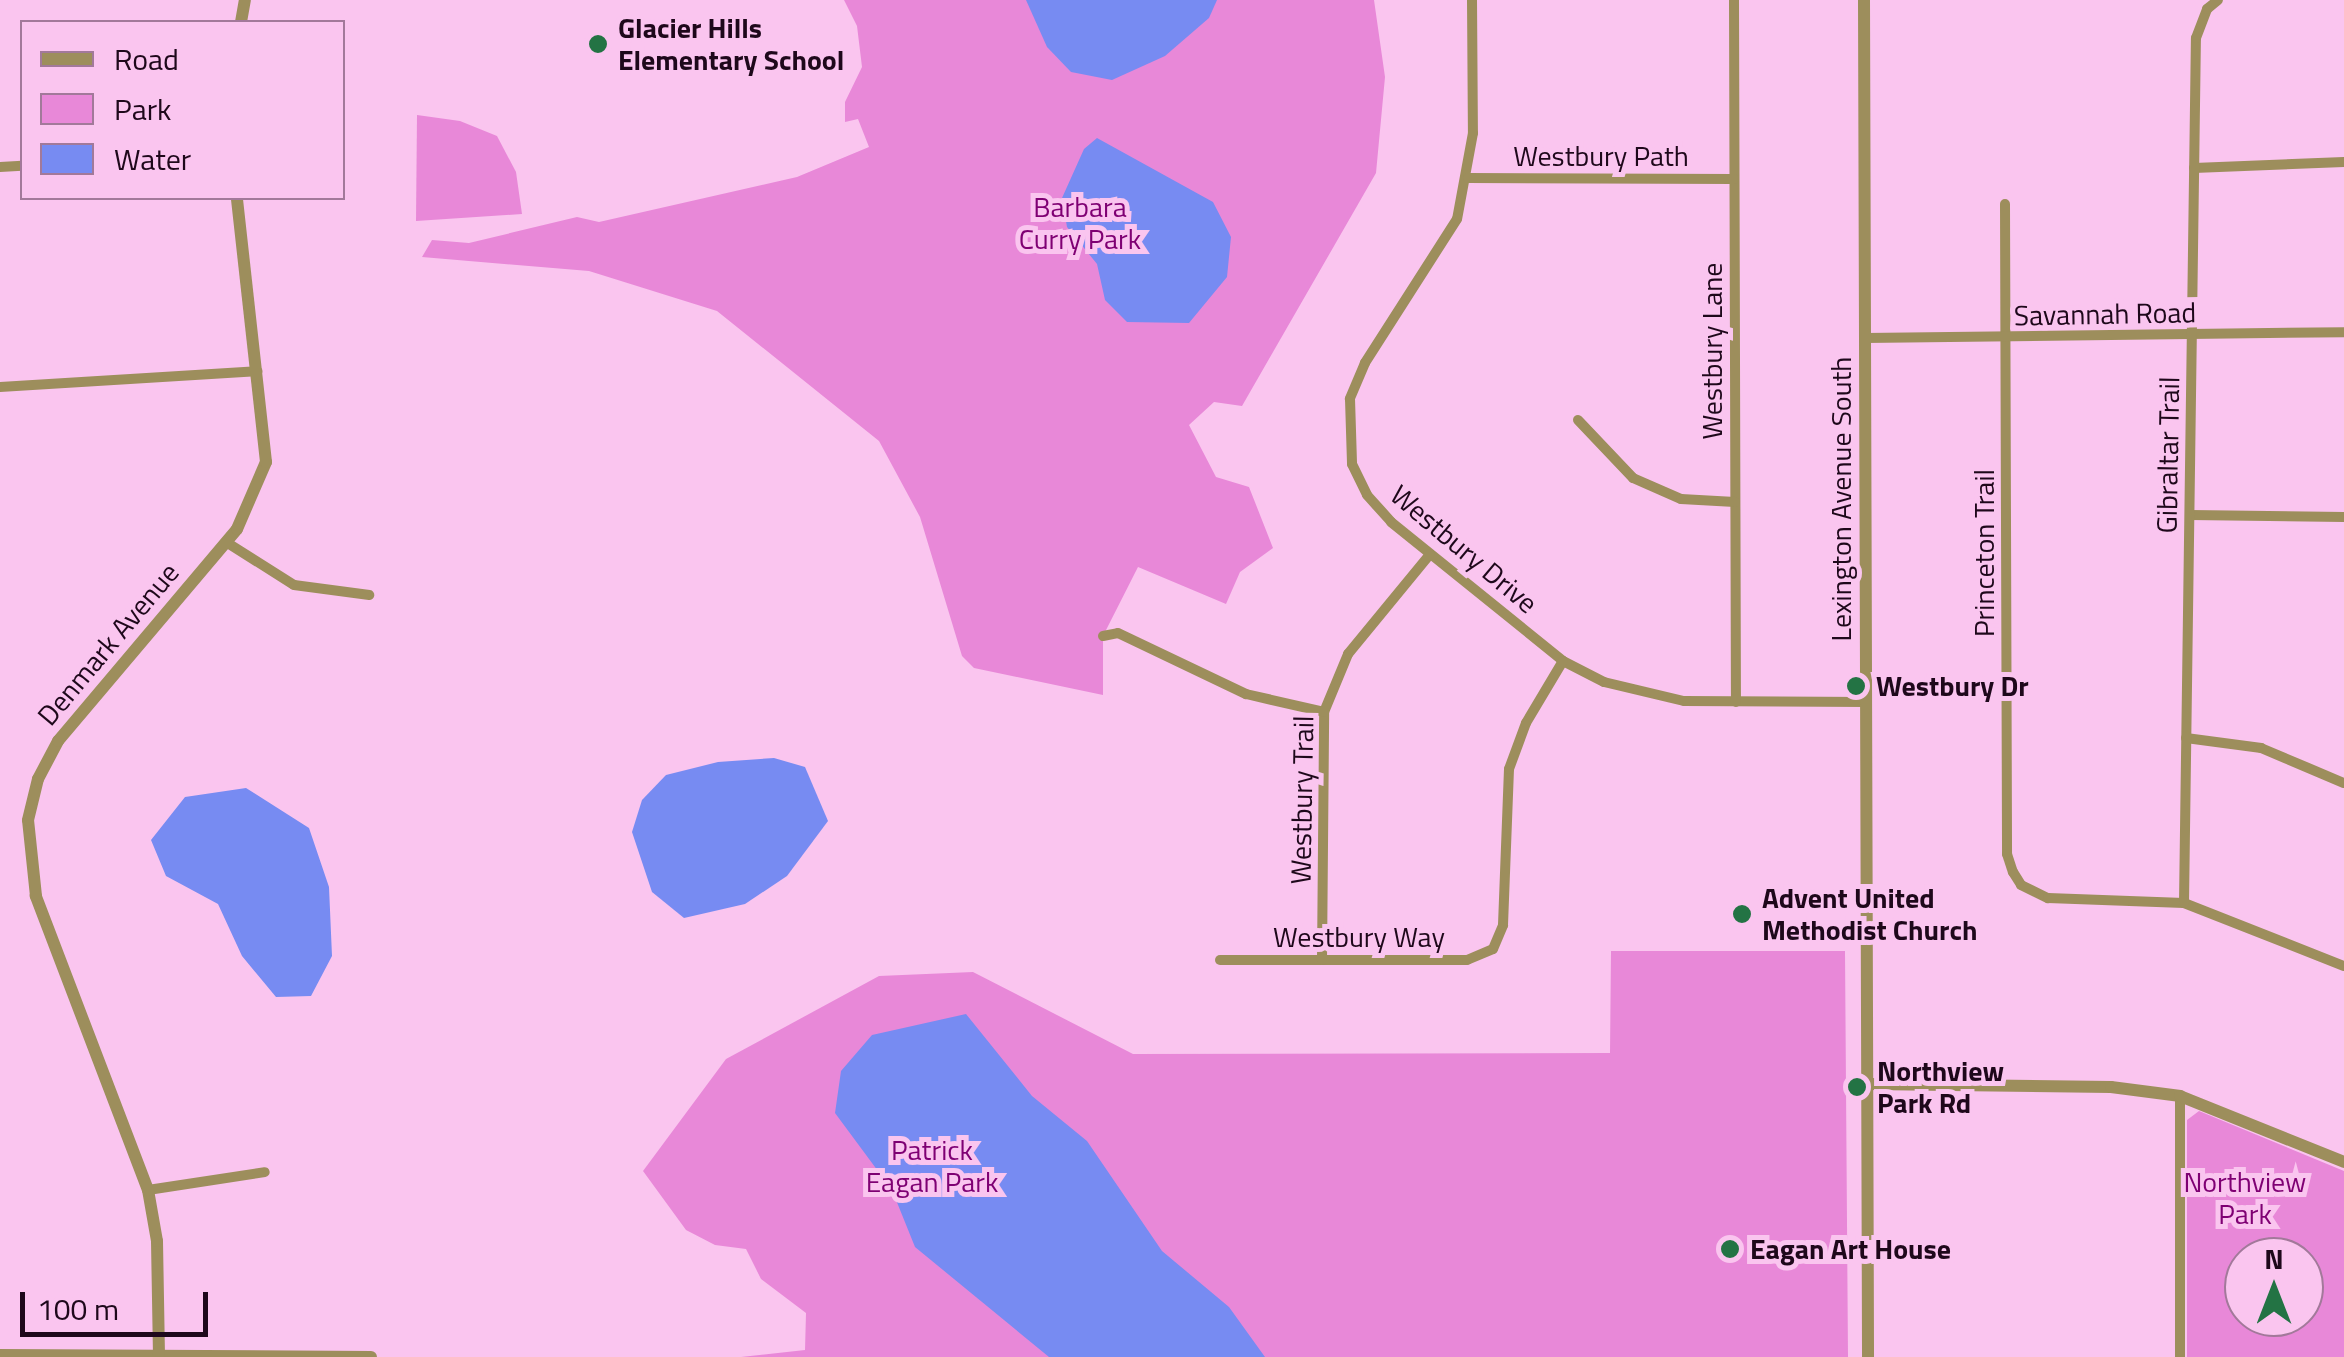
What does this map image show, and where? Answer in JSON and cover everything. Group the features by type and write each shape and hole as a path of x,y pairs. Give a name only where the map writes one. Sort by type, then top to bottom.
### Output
{"street":[{"name":"Westbury Drive","path":"1472,0 1468,178 1442,251 1365,363 1347,430 1367,495 1430,554 1563,661 1646,695 1736,702 1866,702"},
{"name":"Westbury Lane","path":"1734,0 1736,702"},
{"name":"Lexington Avenue South","path":"1864,0 1868,1357"},
{"name":"Gibraltar Trail","path":"2184,902 2196,38 2206,9 2218,0"},
{"path":"2194,168 2344,162"},
{"name":"Westbury Path","path":"1468,178 1734,179"},
{"name":"Denmark Avenue","path":"159,1356 157,1241 148,1190 36,896 28,820 38,779 58,742 226,542 266,462 237,200"},
{"name":"Princeton Trail","path":"2005,204 2007,854 2021,885 2048,898 2184,902"},
{"name":"Savannah Road","path":"1866,338 2344,332"},
{"path":"0,387 258,371"},
{"path":"1578,420 1633,478 1681,499 1736,502"},
{"path":"2190,515 2344,516"},
{"path":"226,542 294,585 369,596"},
{"name":"Westbury Trail","path":"1322,960 1324,712 1348,654 1430,554"},
{"path":"1103,636 1118,633 1246,694 1324,712"},
{"name":"Westbury Way","path":"1220,960 1467,960 1492,948 1503,925 1509,768 1526,723 1563,661"},
{"path":"2186,738 2261,748 2344,782"},
{"path":"2184,902 2344,966"},
{"path":"1868,1084 2111,1087 2180,1096 2344,1162"},
{"path":"2180,1096 2180,1357"},
{"path":"148,1190 266,1172"},
{"path":"0,1356 371,1357"}],"green space":[{"name":"Barbara Curry Park","path":"844,0 1374,0 1385,77 1376,173 1242,406 1214,402 1189,425 1216,477 1249,487 1273,548 1240,572 1226,604 1138,567 1103,636 1103,695 974,668 962,656 920,517 879,441 717,311 589,271 422,257 432,240 469,243 577,217 599,222 797,177 869,147 858,119 845,122 845,102 862,67 857,26"},
{"path":"417,115 460,121 497,136 516,172 522,214 416,221"},
{"name":"Patrick Eagan Park","path":"1611,951 1845,951 1848,1357 741,1357 805,1350 806,1313 761,1279 746,1249 715,1245 686,1230 643,1171 726,1059 879,976 973,972 1133,1054 1610,1053"},
{"name":"Northview Park","path":"2199,1111 2344,1171 2344,1357 2187,1357 2187,1120"}],"water":[{"path":"1026,0 1217,0 1209,18 1165,56 1112,80 1071,72 1047,47"},
{"path":"1097,138 1213,202 1231,237 1227,277 1189,323 1127,322 1105,300 1097,264 1067,227 1062,198 1084,149"},
{"path":"774,758 805,767 828,821 787,876 745,904 684,918 652,892 632,832 642,800 666,775 718,762"},
{"path":"246,788 309,828 329,887 332,956 311,996 276,997 242,956 218,904 166,876 151,840 185,797"},
{"path":"966,1014 1032,1096 1087,1141 1162,1251 1229,1307 1265,1357 1049,1357 915,1247 892,1190 835,1113 841,1071 872,1035"}],"place":[{"name":"Glacier Hills Elementary School","path":"598,44"},
{"name":"Westbury Dr","path":"1856,686"},
{"name":"Advent United Methodist Church","path":"1742,914"},
{"name":"Northview Park Rd","path":"1857,1087"},
{"name":"Eagan Art House","path":"1730,1249"}]}
